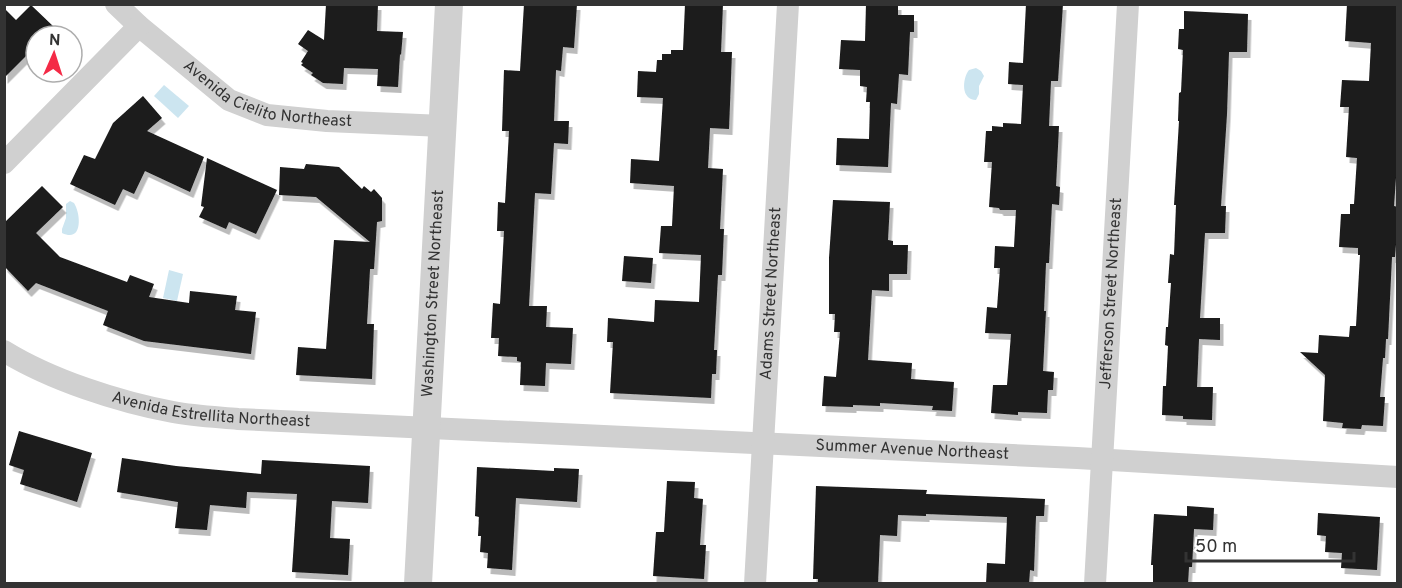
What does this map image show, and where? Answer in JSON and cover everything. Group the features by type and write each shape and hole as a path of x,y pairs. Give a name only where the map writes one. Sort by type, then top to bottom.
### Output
{"street":[{"name":"Avenida Cielito Northeast","path":"116,4 139,26 229,100 267,115 327,122 443,126"},
{"name":"Washington Street Northeast","path":"418,584 449,4"},
{"name":"Adams Street Northeast","path":"755,584 788,4"},
{"name":"Jefferson Street Northeast","path":"1095,584 1128,4"},
{"path":"4,163 139,26"},
{"name":"Avenida Estrellita Northeast","path":"4,351 58,378 116,398 174,412 238,419 427,428"},
{"name":"Summer Avenue Northeast","path":"427,428 1102,459 1398,477"}],"water":[{"path":"976,68 984,76 976,100 971,99 965,93 964,83 969,70"},
{"path":"164,85 189,106 178,118 154,96"},
{"path":"70,201 74,203 79,220 77,231 69,235 62,233 62,229 66,218 66,204"},
{"path":"169,270 183,274 177,301 163,298"}],"building":[{"path":"326,4 378,4 377,31 403,32 398,87 377,86 378,69 344,68 343,84 323,83 301,65 308,51 298,44 308,30 324,40"},
{"path":"524,4 577,4 574,48 563,47 561,71 556,70 554,121 569,121 568,144 554,143 551,194 535,193 529,306 547,306 546,327 573,328 571,364 546,363 545,386 520,385 521,362 517,361 517,357 498,356 499,338 491,338 493,303 500,304 504,231 497,231 498,202 505,203 509,131 502,131 504,70 520,71"},
{"path":"685,4 723,4 721,52 732,52 729,129 710,128 708,168 723,169 720,229 724,229 722,275 718,275 714,350 717,350 716,374 712,374 711,398 610,393 613,342 607,342 608,318 654,322 655,300 699,302 701,255 659,253 661,226 672,226 674,186 630,183 631,159 659,161 663,98 637,97 638,71 656,72 657,60 662,60 662,54 671,54 671,50 683,50"},
{"path":"866,4 898,4 898,15 914,15 914,32 910,32 908,75 899,74 897,104 891,103 888,167 836,165 837,138 869,139 870,102 866,102 867,87 860,86 860,70 839,69 841,40 865,41"},
{"path":"1026,4 1063,4 1058,81 1051,81 1049,126 1059,126 1056,186 1060,187 1059,205 1052,204 1044,311 1046,311 1043,371 1054,372 1053,390 1048,390 1047,413 1018,412 1018,415 991,413 993,385 1007,385 1011,334 985,333 987,307 997,308 1000,268 994,268 995,246 1014,247 1016,210 989,207 992,162 984,162 986,131 992,131 992,126 1003,127 1003,123 1021,124 1023,85 1008,84 1009,62 1023,63"},
{"path":"1347,4 1398,4 1398,149 1394,206 1398,207 1398,219 1395,257 1392,257 1388,339 1386,339 1385,358 1383,358 1380,397 1385,397 1383,426 1362,425 1361,429 1342,428 1343,423 1323,421 1325,375 1300,352 1318,353 1319,335 1349,337 1350,326 1356,326 1360,255 1358,255 1358,248 1339,247 1341,214 1350,214 1350,204 1354,204 1357,158 1346,157 1349,107 1340,107 1342,80 1369,81 1371,43 1345,41"},
{"path":"31,5 51,24 24,24 24,58 4,78 4,8 16,20"},
{"path":"1184,11 1248,14 1247,52 1229,52 1221,206 1226,206 1225,233 1205,233 1200,318 1220,318 1220,340 1199,339 1197,387 1213,387 1212,420 1183,419 1183,416 1162,415 1168,346 1165,345 1171,283 1168,283 1170,254 1174,255 1176,205 1174,205 1183,50 1178,49 1179,29 1184,29"},
{"path":"143,96 162,118 147,131 204,157 190,192 145,171 134,194 123,189 115,205 70,184 84,155 95,159 113,123"},
{"path":"207,158 277,190 256,234 229,222 226,229 199,217 204,207 201,206"},
{"path":"306,164 339,167 362,189 364,186 371,192 374,189 382,198 382,221 377,222 374,269 370,269 367,324 374,324 372,379 296,375 298,347 326,349 334,240 370,242 316,197 279,195 280,167 304,169"},
{"path":"42,186 63,207 36,233 60,257 127,282 130,275 154,284 149,297 189,303 190,291 237,296 235,310 256,312 251,354 144,341 103,325 108,311 36,283 28,291 4,266 4,223"},
{"path":"833,200 890,202 888,240 893,241 893,245 908,245 907,274 889,274 889,291 872,290 868,360 912,363 911,379 954,382 952,411 932,410 933,406 880,403 880,406 822,406 824,376 836,377 840,332 834,332 835,314 829,314 829,258"},
{"path":"624,256 653,258 651,283 622,281"},
{"path":"19,431 92,453 77,502 20,484 24,470 9,465"},
{"path":"122,458 261,474 262,460 370,466 368,503 332,501 330,538 350,539 348,575 292,572 297,494 247,492 246,508 210,505 207,530 175,528 178,502 117,492"},
{"path":"477,467 554,471 554,468 579,469 577,502 516,498 512,570 487,568 488,553 480,552 479,517 475,516"},
{"path":"667,481 695,482 694,498 703,499 700,545 706,545 704,579 653,576 656,532 664,532"},
{"path":"816,486 927,490 926,494 1045,499 1044,516 1036,516 1034,571 1030,570 1029,584 986,584 987,563 1005,564 1007,517 926,514 926,516 898,515 897,536 880,535 878,584 818,584 818,579 813,579"},
{"path":"1187,506 1214,508 1213,530 1194,529 1192,567 1189,567 1188,584 1153,584 1153,565 1151,565 1154,514 1187,516"},
{"path":"1318,513 1380,517 1377,570 1341,568 1342,553 1325,552 1326,536 1317,535"}]}
